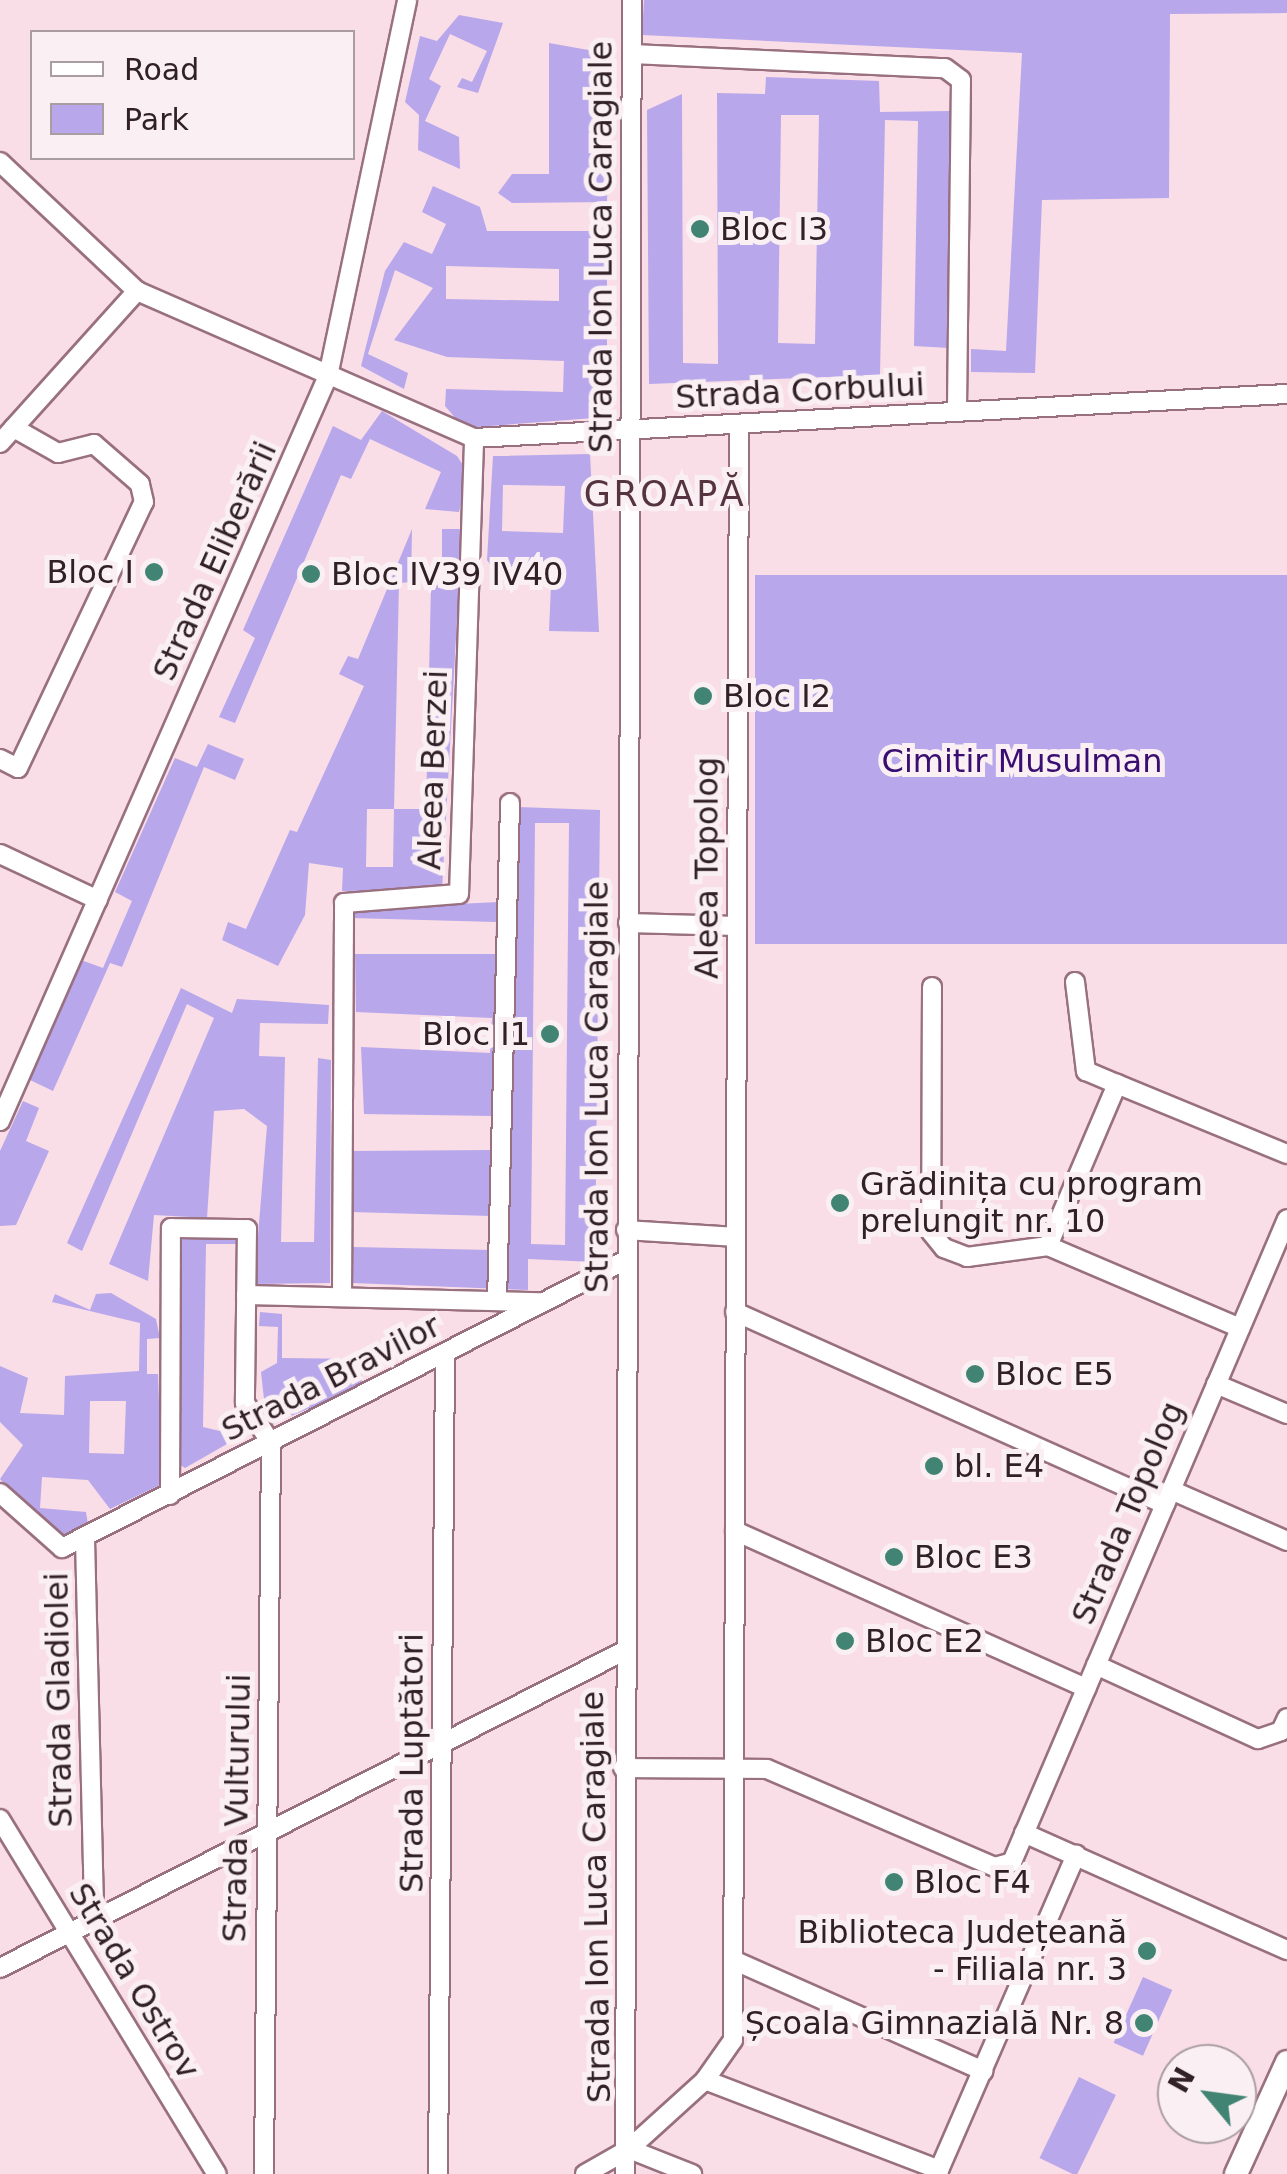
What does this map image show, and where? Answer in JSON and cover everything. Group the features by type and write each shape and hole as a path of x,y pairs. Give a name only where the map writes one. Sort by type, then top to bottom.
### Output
{"main road":[{"path":"1240,2168 1287,2062"}],"street":[{"name":"Strada Eliberării","path":"0,1121 328,376 407,0"},
{"name":"Strada Ion Luca Caragiale","path":"625,2174 629,2149 624,1651 632,0"},
{"path":"632,54 945,68 960,80 958,412"},
{"name":"Strada Corbului","path":"0,162 137,291 474,438 1287,394"},
{"path":"0,444 137,291"},
{"name":"Aleea Topolog","path":"585,2174 629,2149 705,2080 733,2040 738,424"},
{"path":"0,759 18,768 144,502 140,484 94,444 58,453 14,428"},
{"name":"Aleea Berzei","path":"342,1298 344,903 459,894 474,438"},
{"path":"498,1301 510,803"},
{"path":"0,854 98,900"},
{"path":"628,923 736,926"},
{"path":"1075,982 1086,1071 1287,1154"},
{"path":"932,987 931,1232 967,1258 1048,1246 1240,1328"},
{"path":"1048,1246 1117,1084"},
{"name":"Strada Topolog","path":"734,1770 767,1769 995,1868 1012,1862 1287,1219"},
{"path":"170,1495 170,1228 247,1229 245,1403 270,1443"},
{"path":"626,1230 736,1237"},
{"name":"Strada Bravilor","path":"0,1493 62,1548 626,1260"},
{"path":"246,1295 544,1302"},
{"path":"735,1312 1168,1497 1287,1540"},
{"name":"Strada Luptători","path":"438,2174 445,1354"},
{"name":"Strada Topolog","path":"1216,1384 1287,1414"},
{"name":"Strada Vulturului","path":"264,2174 270,1443"},
{"path":"734,1531 1086,1688"},
{"name":"Strada Gladiolei","path":"84,1539 94,1920"},
{"path":"0,1968 624,1651"},
{"name":"Strada Topolog","path":"1096,1666 1258,1739 1281,1731 1287,1718"},
{"path":"624,1768 734,1770"},
{"name":"Strada Ostrov","path":"0,1819 217,2174"},
{"path":"1024,1833 1287,1950"},
{"path":"705,2080 924,2171 946,2160 1076,1855"},
{"path":"733,1960 982,2071"},
{"path":"629,2149 692,2174"}],"green space":[{"path":"644,0 1287,0 1287,13 1170,14 1169,198 1042,200 1035,373 971,372 971,349 1006,351 1022,53 642,35"},
{"path":"459,15 503,23 478,93 457,87 462,78 472,82 487,51 450,34 429,79 441,86 425,121 459,137 460,169 418,150 419,115 405,102 420,36 437,41"},
{"path":"549,43 611,54 607,202 512,203 498,193 512,174 549,174"},
{"path":"766,77 879,81 880,112 950,111 949,348 914,346 918,121 885,120 880,375 649,384 647,110 682,94 683,363 718,364 717,93 765,94","holes":["781,115 819,115 815,344 778,343"]},
{"path":"433,186 480,207 487,231 607,231 607,417 464,428 445,406 446,389 563,392 564,361 447,357 394,340 433,288 395,270 368,354 408,373 404,389 361,366 385,271 404,242 432,254 446,224 422,212","holes":["446,266 559,269 559,301 446,299"]},
{"path":"382,411 457,456 468,473 459,512 425,509 441,472 370,439 351,479 341,475 235,723 219,717 255,638 243,630 333,426 361,440"},
{"path":"590,454 599,632 549,631 551,585 502,582 487,560 493,456","holes":["503,485 565,486 563,533 502,531"]},
{"path":"412,529 411,582 399,583 394,809 426,809 431,585 442,585 442,529 462,529 442,890 342,891 343,868 309,863 305,915 278,966 222,940 228,922 246,929 290,830 297,832 364,686 339,674 348,656 358,659","holes":["367,809 394,809 393,867 366,867"]},
{"name":"Cimitir Musulman","path":"755,575 1287,575 1287,944 755,944"},
{"path":"208,744 244,759 235,780 204,767 122,967 110,963 53,1091 28,1079 81,960 103,968 132,901 115,892 175,758 197,767"},
{"path":"518,807 600,810 595,1262 528,1259 528,1290 353,1283 353,1247 491,1250 491,1216 352,1212 352,1151 491,1150 492,1116 364,1114 361,1047 490,1053 492,1018 356,1012 355,954 495,954 496,922 352,918 352,909 499,902","holes":["535,823 569,823 565,1245 531,1244"]},
{"path":"181,988 232,1013 237,999 329,1005 328,1024 260,1023 259,1056 285,1057 281,1242 314,1242 318,1058 331,1060 330,1283 254,1284 267,1126 244,1109 214,1111 207,1218 154,1215 148,1281 109,1264 214,1018 187,1004 82,1251 67,1243"},
{"path":"23,1101 39,1108 26,1141 49,1151 16,1225 0,1226 0,1151"},
{"path":"237,1233 237,1244 206,1244 203,1427 241,1436 185,1468 175,1461 179,1235"},
{"path":"111,1293 156,1319 160,1338 147,1339 147,1374 158,1374 162,1484 110,1509 88,1480 42,1477 40,1508 86,1512 89,1530 52,1536 0,1479 23,1445 0,1422 0,1366 28,1378 20,1413 64,1415 65,1376 139,1371 140,1323 52,1302 55,1294 90,1310 96,1294","holes":["90,1401 126,1401 124,1454 89,1453"]},
{"path":"260,1312 282,1314 282,1358 364,1359 361,1387 267,1426 261,1372 277,1363 278,1327 259,1326"},
{"path":"1143,1977 1172,1990 1143,2056 1114,2043"},
{"path":"1079,2077 1116,2095 1077,2174 1040,2158"}],"place":[{"name":"Bloc I3","path":"700,229"},
{"name":"Bloc I","path":"154,572"},
{"name":"Bloc IV39 IV40","path":"311,574"},
{"name":"Bloc I2","path":"703,696"},
{"name":"Bloc I1","path":"550,1034"},
{"name":"Grădinița cu program prelungit nr. 10","path":"840,1203"},
{"name":"Bloc E5","path":"975,1374"},
{"name":"bl. E4","path":"934,1466"},
{"name":"Bloc E3","path":"894,1557"},
{"name":"Bloc E2","path":"845,1641"},
{"name":"Bloc F4","path":"894,1882"},
{"name":"Biblioteca Județeană - Filiala nr. 3","path":"1147,1951"},
{"name":"Școala Gimnazială Nr. 8","path":"1144,2023"}],"district":[{"name":"GROAPĂ","path":"665,494"}]}
